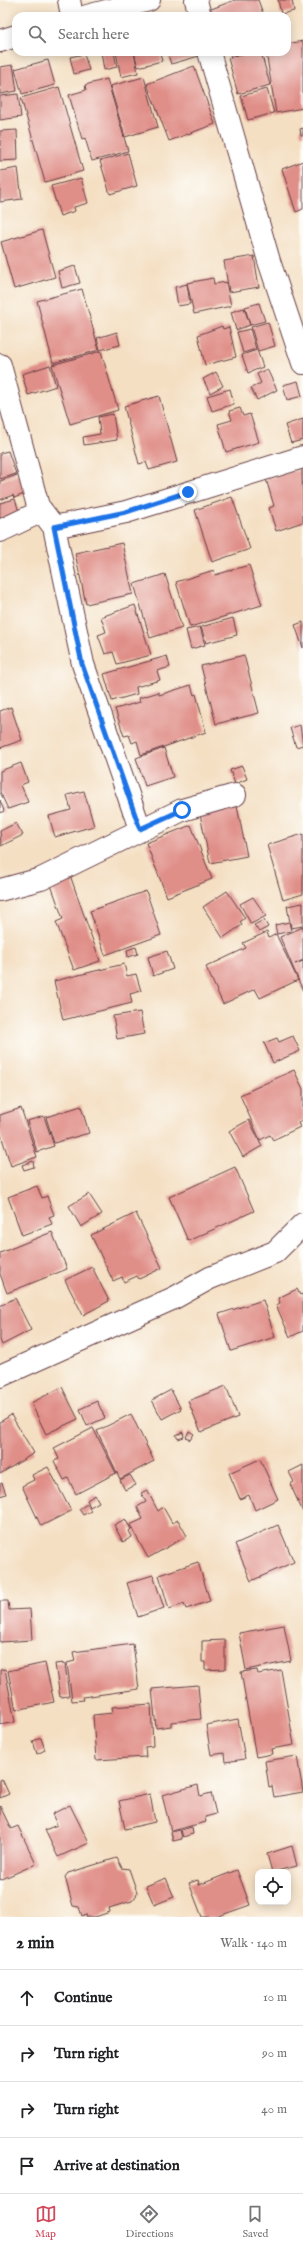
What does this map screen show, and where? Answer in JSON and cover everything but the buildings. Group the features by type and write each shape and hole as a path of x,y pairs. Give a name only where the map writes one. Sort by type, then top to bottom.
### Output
{"street":[{"path":"69,0 71,12"},
{"path":"102,12 149,0"},
{"path":"196,0 199,12"},
{"path":"0,40 12,37"},
{"path":"210,56 269,262 303,363"},
{"path":"0,365 38,506 48,519 82,664 140,829"},
{"path":"0,531 48,519 126,512 303,457"},
{"path":"0,890 41,878 182,810 235,794"},
{"path":"0,1376 174,1298 210,1278 275,1252 303,1224"}],"route":[{"path":"182,810 140,829 128,799 82,664 54,527 126,512 188,492"}]}
